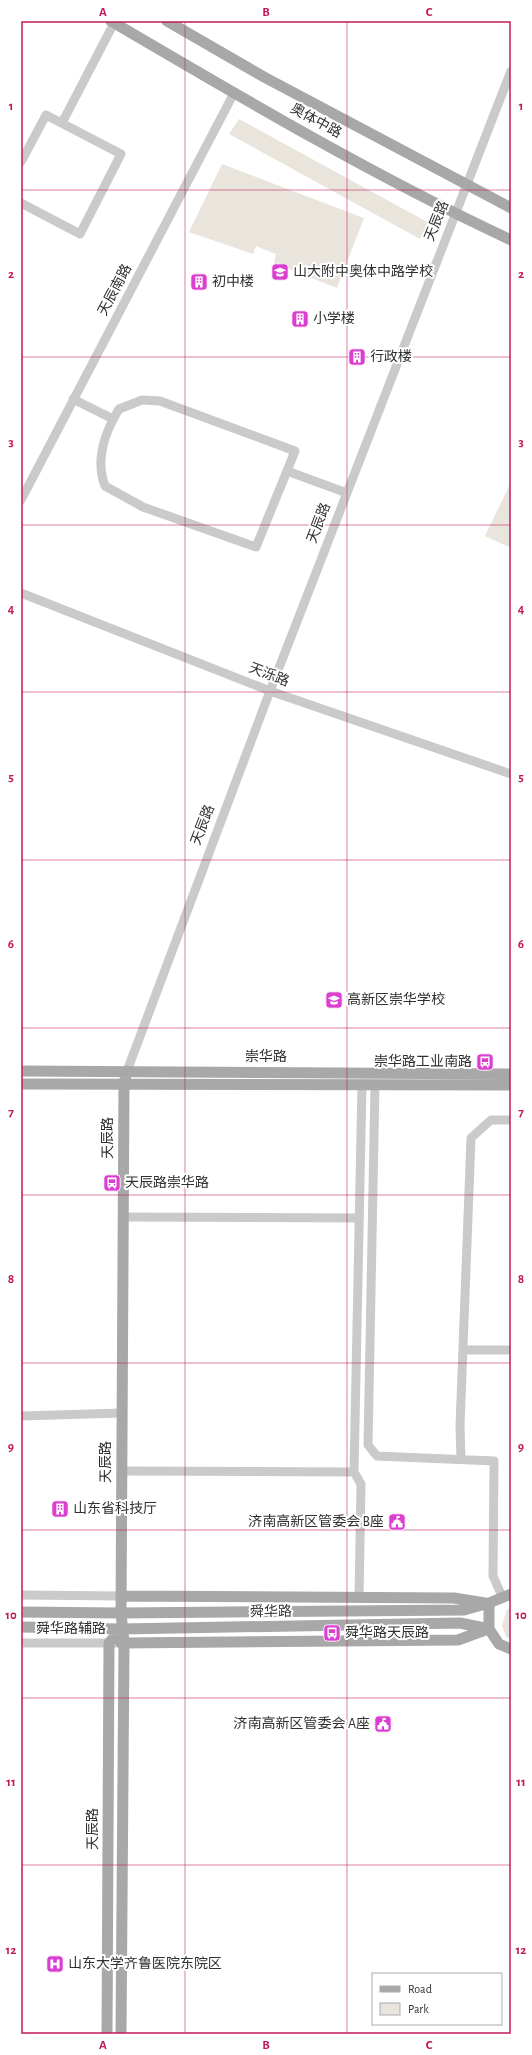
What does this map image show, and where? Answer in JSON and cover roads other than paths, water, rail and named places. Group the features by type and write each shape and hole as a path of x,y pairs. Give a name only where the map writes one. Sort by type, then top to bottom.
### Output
{"main road":[{"name":"奥体中路","path":"167,21 264,77 511,208"},
{"name":"奥体中路","path":"113,22 234,93 456,214 511,240"},
{"name":"崇华路","path":"21,1071 511,1074"},
{"name":"天辰路","path":"121,2034 123,1643 120,1613 124,1084 127,1071"},
{"name":"崇华路","path":"21,1084 511,1086"},
{"name":"舜华路","path":"21,1612 120,1613 464,1610 489,1603 507,1595"},
{"path":"121,1596 454,1598 489,1603 487,1619 489,1629 499,1644 511,1649"},
{"name":"舜华路","path":"21,1627 121,1628 460,1623 489,1629"},
{"path":"109,1643 121,1628"},
{"path":"123,1643 458,1640 489,1629"},
{"name":"天辰路","path":"107,2034 109,1643"}],"street":[{"path":"62,123 113,22"},
{"name":"天辰路","path":"127,1071 270,691 468,186 511,71"},
{"name":"天辰南路","path":"21,500 234,93"},
{"path":"21,162 46,115 121,154 80,234 21,203"},
{"path":"74,399 113,419"},
{"path":"142,400 160,401 295,451 287,470 256,547 143,507 105,486 101,476 103,441 119,409 142,400"},
{"path":"287,470 347,494"},
{"name":"天泺路","path":"21,593 270,691 511,774"},
{"path":"359,1598 361,1484 354,1472 362,1085"},
{"path":"375,1085 368,1445 377,1456 494,1461 493,1576 507,1595"},
{"path":"462,1459 460,1426 471,1138 491,1120 511,1120"},
{"path":"123,1217 359,1218"},
{"path":"463,1350 511,1350"},
{"path":"21,1416 122,1413"},
{"path":"121,1471 354,1472"},
{"path":"21,1595 121,1596"},
{"name":"舜华路辅路","path":"21,1643 123,1643"}],"place":[{"name":"山大附中奥体中路学校","path":"280,272"},
{"name":"初中楼","path":"199,282"},
{"name":"小学楼","path":"300,319"},
{"name":"行政楼","path":"357,357"},
{"name":"高新区崇华学校","path":"334,1000"},
{"name":"崇华路工业南路","path":"485,1062"},
{"name":"天辰路崇华路","path":"112,1183"},
{"name":"山东省科技厅","path":"60,1509"},
{"name":"济南高新区管委会 B座","path":"397,1522"},
{"name":"舜华路天辰路","path":"332,1633"},
{"name":"济南高新区管委会 A座","path":"383,1724"},
{"name":"山东大学齐鲁医院东院区","path":"55,1964"}]}
